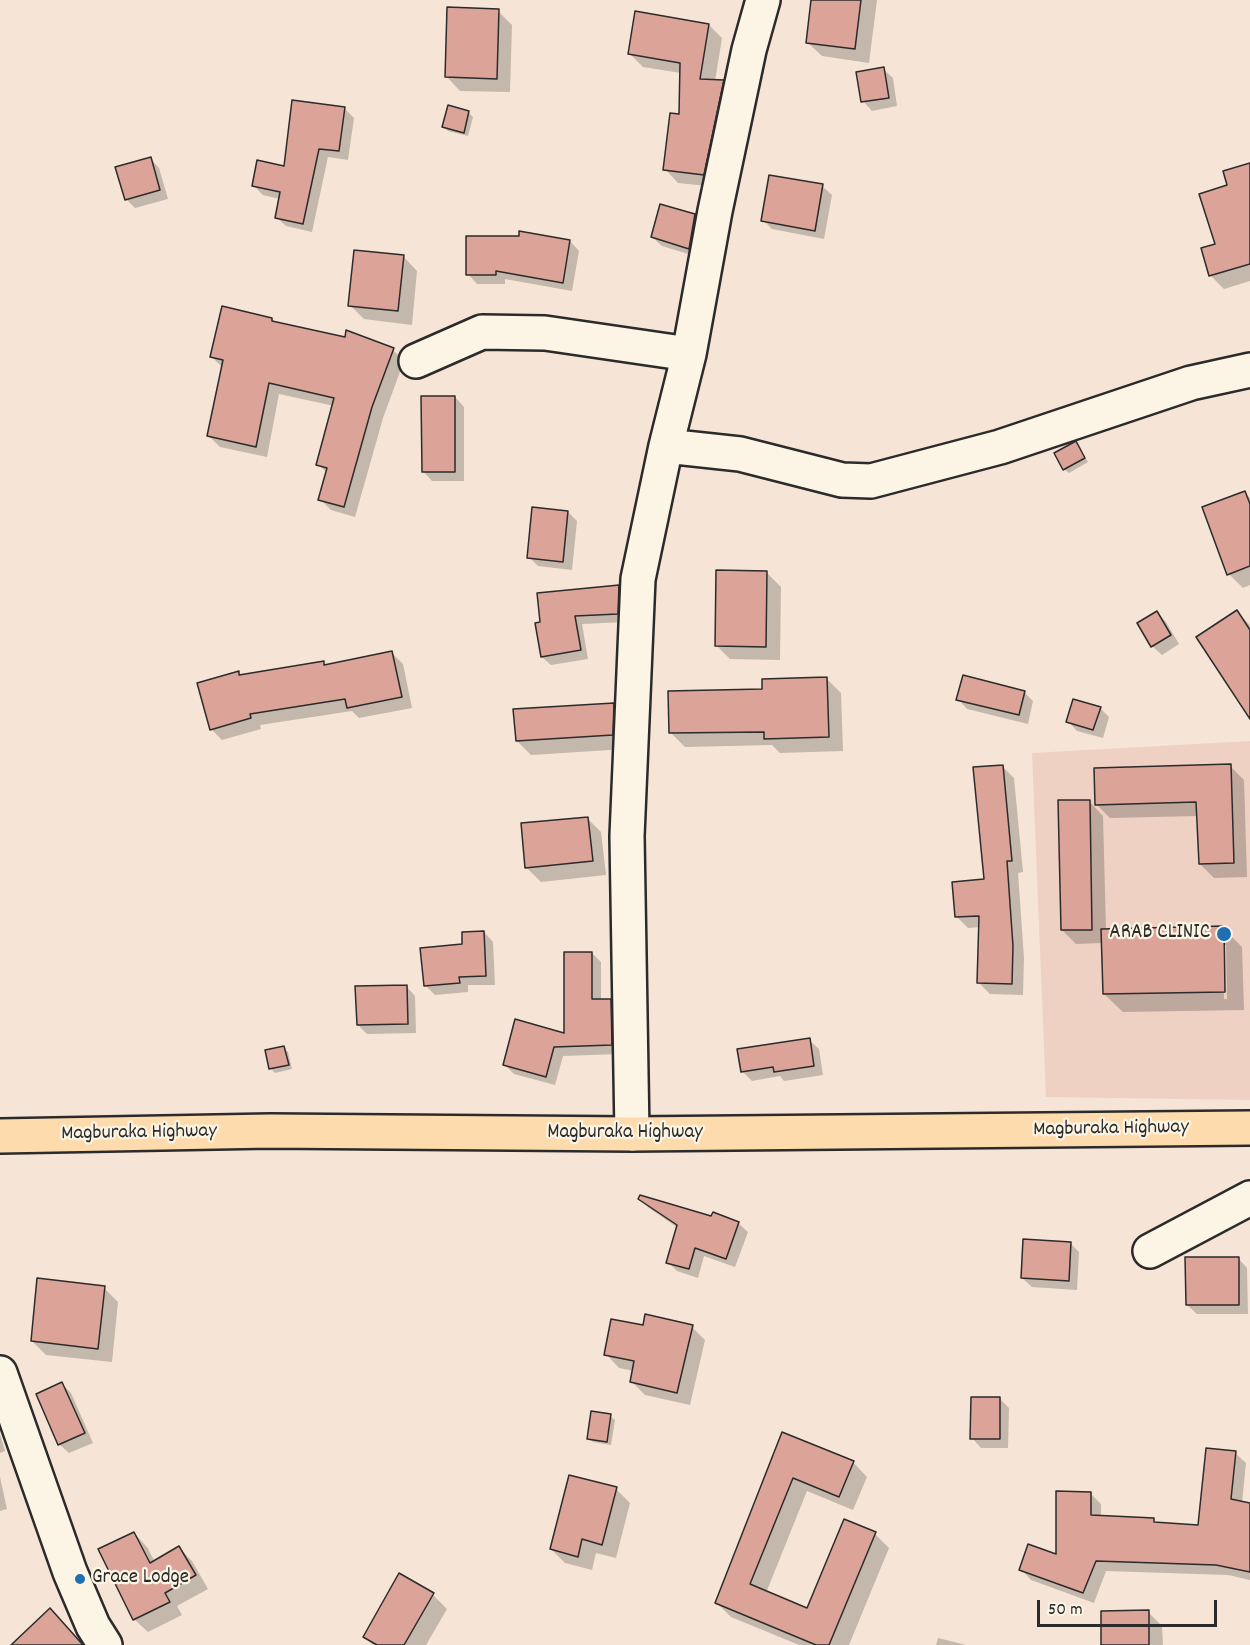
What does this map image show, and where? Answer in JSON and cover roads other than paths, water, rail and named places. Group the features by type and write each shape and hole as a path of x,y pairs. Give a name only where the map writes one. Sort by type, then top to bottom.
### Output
{"main road":[{"name":"Magburaka Highway","path":"0,1136 270,1131 632,1134 1250,1128"}],"street":[{"path":"632,1134 627,836 638,579 688,354 749,50 763,0"},
{"path":"416,361 482,332 545,333 688,354"},
{"path":"666,446 740,454 842,480 871,481 1000,447 1191,383 1250,370"},
{"path":"1150,1251 1250,1198"},
{"path":"0,1372 70,1572 93,1626 105,1645"}],"place":[{"name":"ARAB CLINIC","path":"1224,934"},
{"name":"Grace Lodge","path":"80,1579"}]}
